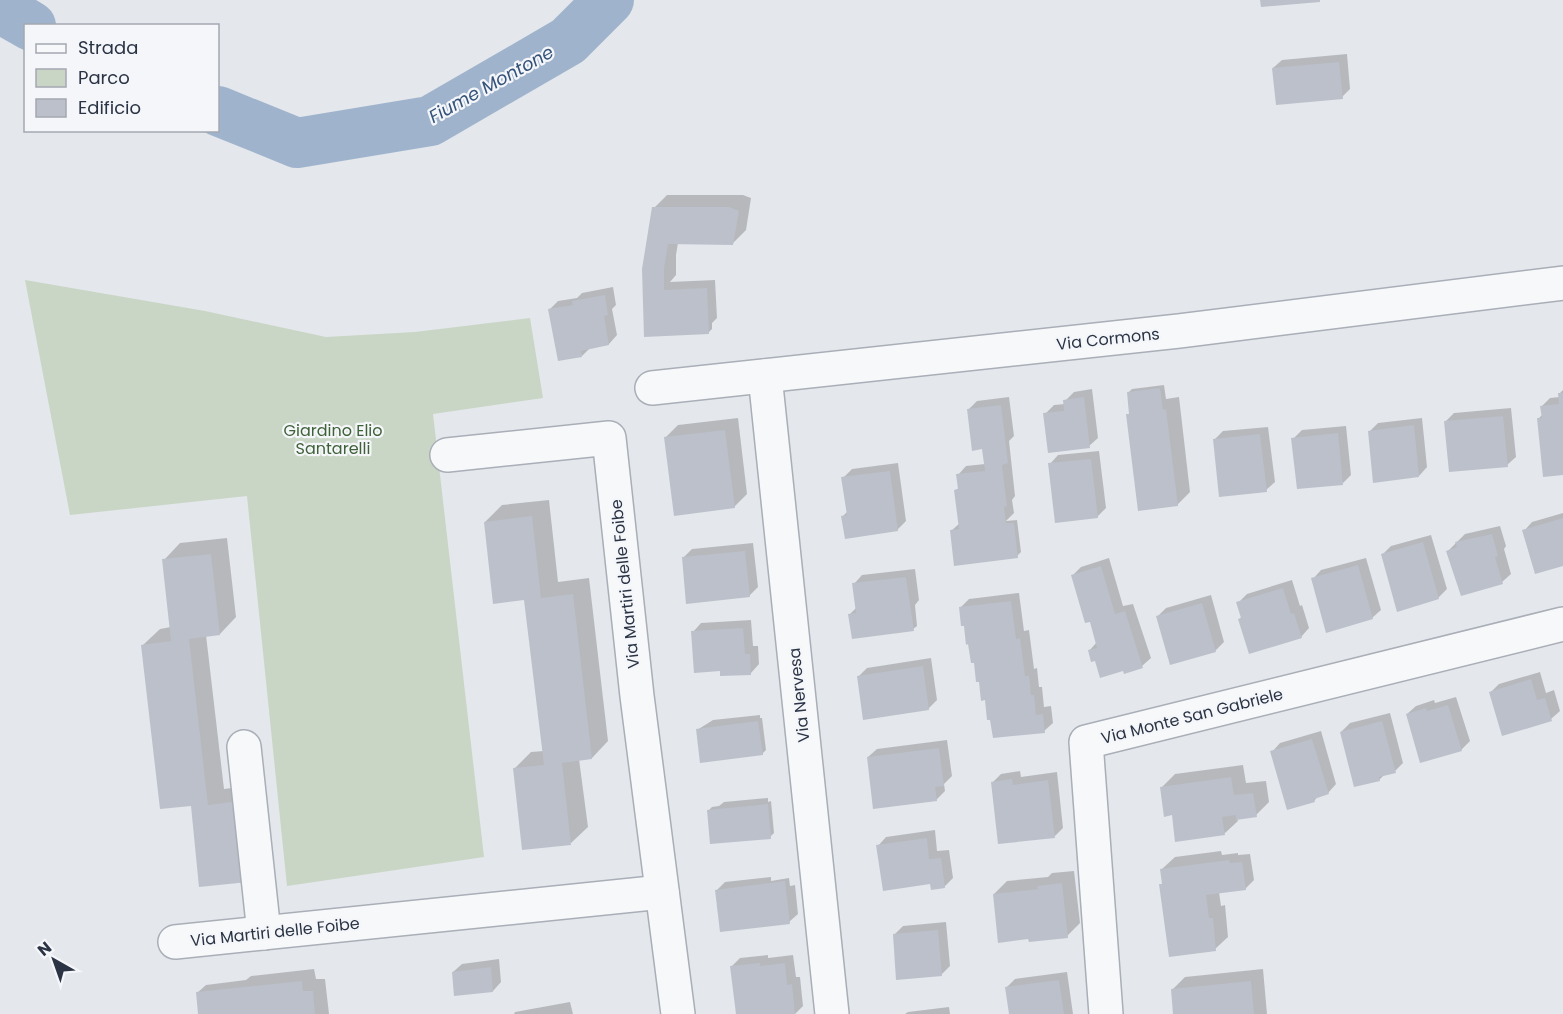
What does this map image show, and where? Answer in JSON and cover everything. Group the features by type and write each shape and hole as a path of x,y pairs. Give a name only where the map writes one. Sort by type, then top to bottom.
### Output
{"street":[{"name":"Via Cormons","path":"652,388 1179,331 1563,283"},
{"name":"Via Nervesa","path":"765,376 832,1014"},
{"name":"Via Martiri delle Foibe","path":"447,455 609,438 678,1014"},
{"name":"Via Monte San Gabriele","path":"1106,1014 1086,742 1563,624"},
{"path":"244,747 264,933"},
{"name":"Via Martiri delle Foibe","path":"175,942 662,892"}],"green space":[{"name":"Giardino Elio Santarelli","path":"25,280 205,311 326,337 415,332 530,318 543,398 433,414 484,857 287,886 247,496 70,515"}],"building":[{"path":"1260,0 1320,0 1320,2 1261,7"},
{"path":"1339,62 1343,99 1276,105 1272,68"},
{"path":"652,207 729,207 739,211 733,245 668,244 664,269 664,290 707,288 709,334 644,337 642,269"},
{"path":"605,295 608,315 604,316 609,345 581,351 582,357 558,361 548,309 573,305 572,301"},
{"path":"1160,388 1163,410 1166,409 1178,506 1138,511 1126,414 1129,414 1127,392"},
{"path":"1558,393 1563,393 1563,475 1543,477 1537,418 1542,418 1540,406 1559,404"},
{"path":"1084,397 1090,448 1048,453 1043,413 1064,411 1063,400"},
{"path":"1001,405 1008,463 1002,465 1007,506 1004,507 1006,523 1014,523 1018,558 954,566 950,530 959,529 954,490 958,489 956,474 985,471 982,449 972,451 967,409"},
{"path":"1503,416 1508,467 1449,472 1444,421"},
{"path":"1414,425 1419,477 1373,483 1368,431"},
{"path":"725,430 735,508 674,516 664,437"},
{"path":"1338,433 1343,485 1297,489 1291,438"},
{"path":"1260,434 1267,492 1219,497 1213,439"},
{"path":"1091,459 1098,518 1055,523 1048,463"},
{"path":"890,471 898,531 845,539 841,516 847,515 841,477"},
{"path":"532,516 541,598 573,594 592,759 562,763 571,845 522,850 513,768 544,765 524,600 493,604 484,522"},
{"path":"1563,518 1563,566 1535,574 1522,530"},
{"path":"1492,534 1498,556 1495,557 1503,584 1461,596 1446,551 1457,547 1455,542"},
{"path":"1423,542 1439,599 1397,612 1381,554"},
{"path":"745,551 750,597 686,604 682,557"},
{"path":"211,554 220,635 189,639 208,805 239,801 248,882 199,887 191,806 160,809 141,645 171,641 162,559"},
{"path":"1358,565 1373,619 1326,633 1311,578"},
{"path":"1101,566 1115,614 1125,611 1143,668 1100,678 1095,661 1091,662 1088,650 1097,648 1090,622 1085,623 1071,575"},
{"path":"906,577 914,631 852,639 848,614 856,613 852,583"},
{"path":"1283,588 1302,638 1249,654 1238,619 1241,618 1236,602"},
{"path":"1011,601 1016,639 1020,638 1025,676 1029,676 1036,715 1043,714 1045,733 993,738 990,720 987,720 985,700 981,701 974,663 971,663 968,644 966,645 964,626 961,626 959,607"},
{"path":"1202,603 1216,652 1170,665 1156,616"},
{"path":"743,628 745,654 750,654 751,675 720,676 720,671 694,673 691,631"},
{"path":"923,666 929,710 863,720 857,676"},
{"path":"1531,679 1537,700 1545,698 1552,721 1502,736 1489,692"},
{"path":"1448,705 1462,751 1420,763 1406,714"},
{"path":"758,721 763,755 700,763 696,729"},
{"path":"1382,721 1396,773 1379,777 1380,781 1354,787 1340,732"},
{"path":"1312,739 1329,794 1314,799 1315,802 1287,810 1270,751"},
{"path":"939,748 944,786 935,787 937,801 873,809 867,757"},
{"path":"1231,777 1234,795 1253,793 1257,817 1236,820 1236,815 1222,817 1225,835 1175,842 1172,815 1164,817 1160,787"},
{"path":"1012,779 1013,785 1048,780 1055,838 998,844 991,782"},
{"path":"768,804 771,839 710,844 707,810"},
{"path":"927,838 929,859 941,858 945,888 931,890 930,884 883,891 876,845"},
{"path":"1229,860 1230,863 1242,862 1246,890 1206,895 1209,918 1213,918 1216,951 1169,957 1159,884 1162,884 1160,869"},
{"path":"785,881 790,924 720,932 715,890"},
{"path":"1062,883 1068,938 1029,942 1028,939 998,943 993,894 1038,889 1037,886"},
{"path":"938,930 942,976 896,980 893,934"},
{"path":"760,963 760,966 785,963 787,985 792,984 795,1014 736,1014 730,966"},
{"path":"491,967 493,992 454,996 452,972"},
{"path":"1059,980 1064,1014 1009,1014 1005,987"},
{"path":"302,981 303,991 313,991 315,1014 198,1014 196,992"},
{"path":"1251,981 1254,1014 1173,1014 1171,989"}],"waterway":[{"name":"Fiume Montone","path":"219,111 297,143 430,121 568,41 609,0"},
{"name":"Fiume Montone","path":"0,8 28,24"}]}
